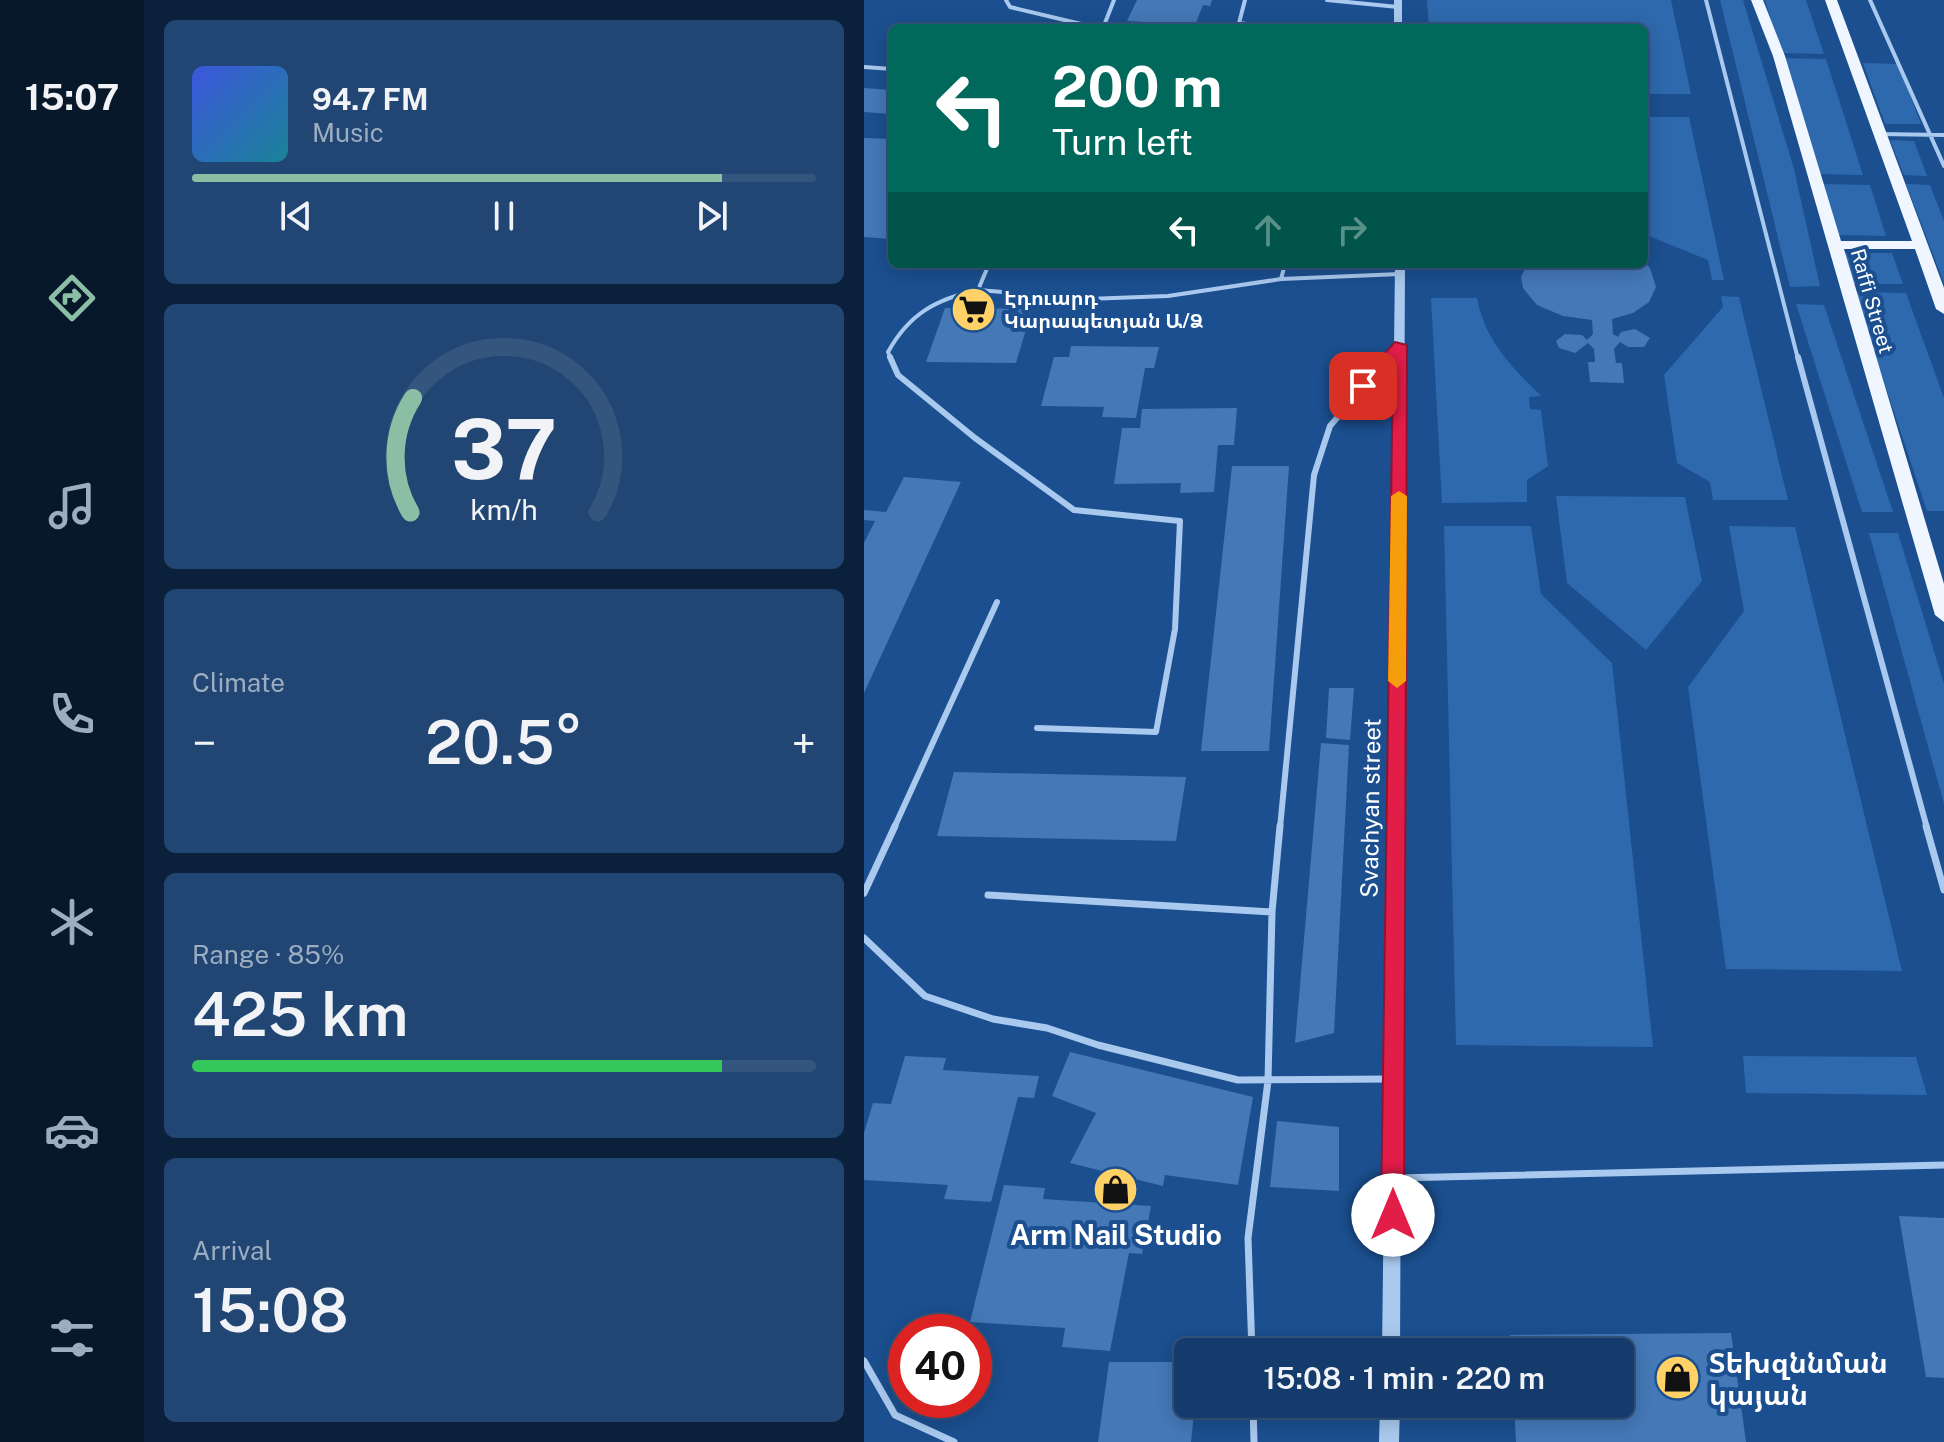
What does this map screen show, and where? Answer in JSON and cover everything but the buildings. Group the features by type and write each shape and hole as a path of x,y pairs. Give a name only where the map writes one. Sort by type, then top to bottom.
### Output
{"main road":[{"name":"Raffi Street","path":"1757,0 1779,56 1944,615"},
{"path":"1831,0 1944,309"},
{"path":"1835,245 1920,245"}],"street":[{"name":"Svachyan street","path":"1391,1338 1400,269"},
{"path":"1389,1442 1390,1418"}],"lane":[{"path":"1006,0 1010,7 1084,24"},
{"path":"1103,24 1114,0"},
{"path":"1245,0 1239,23 1247,24"},
{"path":"1327,0 1398,4"},
{"path":"1706,0 1754,177 1779,289 1944,890"},
{"path":"1870,0 1944,166"},
{"path":"864,67 888,69"},
{"path":"1879,134 1944,135"},
{"path":"978,290 987,268"},
{"path":"1281,279 1284,268"},
{"path":"1037,728 1156,732 1175,629 1180,521 1074,510 975,438 898,375 888,352 902,325 940,298 978,290 1087,299 1168,296 1281,279 1400,269"},
{"path":"1252,1338 1248,1238 1268,1081 1272,912 1314,475 1330,426 1400,345"},
{"path":"864,893 997,602"},
{"path":"988,895 1272,912"},
{"path":"864,938 925,996 993,1019 1047,1028 1165,1063 1238,1080 1393,1079"},
{"path":"1393,1178 1944,1165"},
{"path":"864,1361 895,1415 954,1442"},
{"path":"1253,1418 1254,1442"}],"shaded area":[{"path":"1427,0 1671,0 1691,94 1648,94 1648,24 1429,24"},
{"path":"1720,0 1743,0 1794,169 1820,286 1790,287"},
{"path":"1765,0 1806,0 1824,54 1781,53"},
{"path":"1782,58 1826,59 1863,175 1818,174"},
{"path":"1863,63 1898,64 1921,124 1885,124"},
{"path":"1689,117 1724,280 1712,280 1708,260 1648,236 1648,118"},
{"path":"1890,140 1914,141 1927,176 1904,175"},
{"path":"1820,184 1870,185 1886,236 1835,235"},
{"path":"1906,184 1930,185 1944,221 1944,283"},
{"path":"1842,253 1892,253 1903,284 1851,284"},
{"path":"1854,292 1906,293 1944,398 1944,511 1927,511"},
{"path":"1721,296 1739,297 1788,500 1713,500 1710,482 1677,463 1664,375 1723,307"},
{"path":"1431,298 1477,298 1493,340 1541,396 1529,397 1530,409 1541,410 1548,466 1527,480 1527,502 1442,503"},
{"path":"1796,304 1824,305 1893,512 1862,512"},
{"path":"1556,496 1685,497 1702,581 1646,650 1567,583"},
{"path":"1444,526 1531,526 1541,594 1612,663 1653,1047 1456,1045"},
{"path":"1729,526 1795,527 1902,971 1726,969 1688,687 1744,611"},
{"path":"1869,533 1898,533 1944,684 1944,804"},
{"path":"1743,1056 1916,1057 1927,1095 1746,1093"}],"slow traffic":[{"path":"1397,681 1399,496"}],"place":[{"name":"Էդուարդ Կարապետյան Ա/Ձ","path":"973,310"},
{"name":"Arm Nail Studio","path":"1116,1189"},
{"name":"Տեխզննման կայան","path":"1678,1378"}],"route":[{"path":"1363,386 1400,345 1393,1215"}]}
